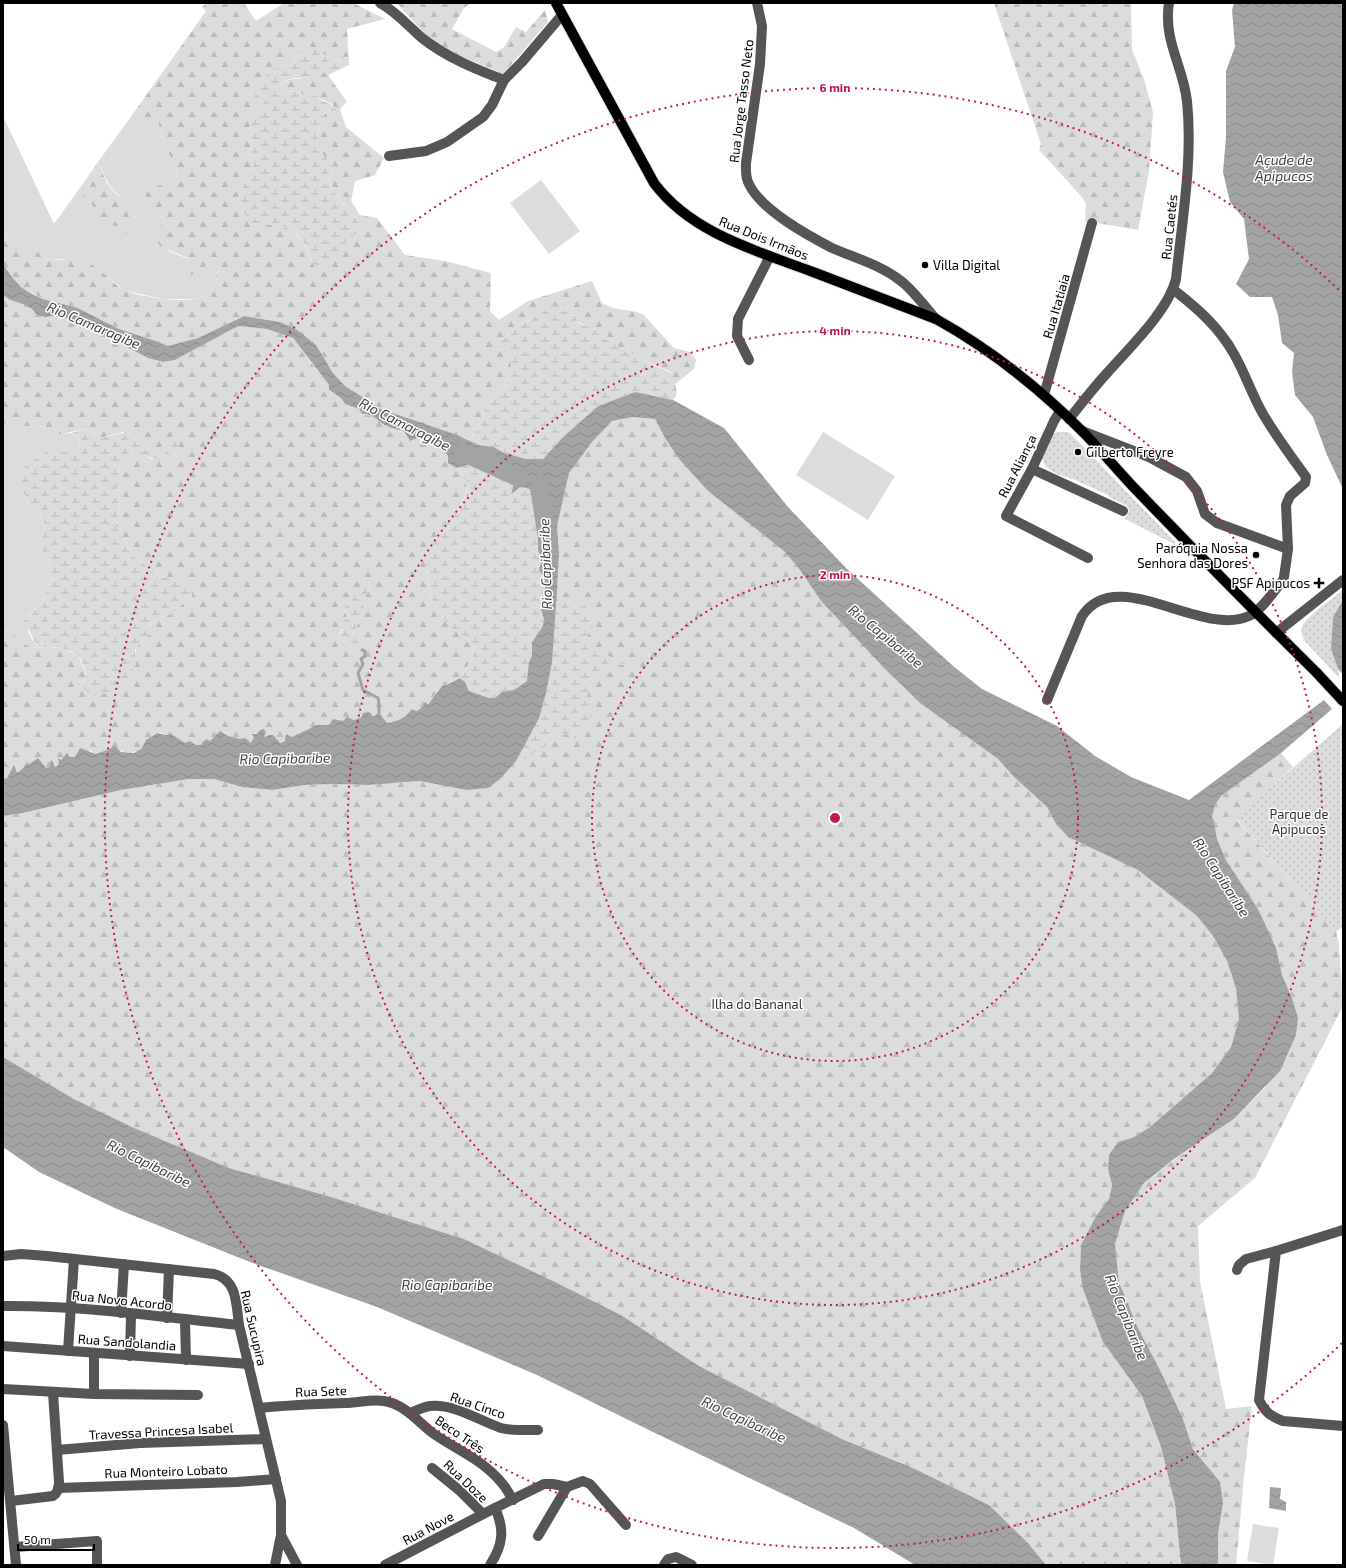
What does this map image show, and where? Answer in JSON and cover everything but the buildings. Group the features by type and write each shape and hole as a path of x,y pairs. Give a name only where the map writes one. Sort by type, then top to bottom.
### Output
{"main road":[{"name":"Rua Dois Irmãos","path":"556,3 637,153 654,183 664,197 689,218 710,230 770,256 936,319 963,334 1018,373 1082,431 1132,486 1343,701"}],"street":[{"path":"380,3 398,15 423,38 444,52 474,69 504,80"},
{"name":"Rua Jorge Tasso Neto","path":"757,3 762,26 760,64 746,169 746,174 751,188 756,195 774,212 808,235 834,248 860,258 902,281 936,319"},
{"name":"Rua Caetés","path":"1069,419 1160,312 1174,290 1187,174 1188,132 1187,101 1168,27 1169,3"},
{"path":"389,156 426,152 447,142 483,117 492,105 504,80 522,62 562,15"},
{"name":"Rua Itatiaia","path":"1047,398 1092,223"},
{"path":"749,360 737,336 738,319 770,256"},
{"path":"1047,700 1082,616 1087,608 1097,601 1120,596 1134,598 1218,620 1246,617 1255,612 1283,580 1288,549 1286,505 1290,496 1305,483 1306,477 1277,438 1266,419 1234,353 1212,323 1196,307 1174,290"},
{"name":"Rua Aliança","path":"1060,410 1032,469 1006,516 1088,558"},
{"path":"1082,431 1149,457 1186,477 1197,491 1204,511 1209,518 1288,549"},
{"path":"1032,469 1123,511"},
{"path":"1276,633 1343,580"},
{"path":"1237,1270 1246,1259 1343,1230"},
{"path":"1276,1251 1259,1400 1265,1412 1273,1418 1282,1421 1343,1426"},
{"name":"Rua Sucupira","path":"3,1256 21,1254 124,1264 214,1274 227,1280 231,1285 235,1297 239,1325 281,1501 281,1535 275,1565"},
{"path":"68,1351 74,1259"},
{"path":"124,1264 126,1314 130,1356"},
{"path":"167,1318 169,1269"},
{"name":"Rua Novo Acordo","path":"3,1306 71,1308 239,1325"},
{"path":"185,1320 186,1360"},
{"name":"Rua Sandolandia","path":"3,1346 94,1354 249,1364"},
{"path":"94,1354 94,1394"},
{"path":"3,1389 94,1394 198,1395"},
{"path":"53,1392 57,1450 55,1492"},
{"name":"Rua Sete","path":"259,1408 298,1404 384,1401"},
{"name":"Beco Três","path":"384,1401 392,1403 410,1413 435,1434 474,1458 502,1482 513,1500"},
{"name":"Rua Cinco","path":"410,1413 430,1406 441,1406 452,1408 502,1428 512,1430 538,1430"},
{"path":"3,1425 5,1466 16,1565"},
{"name":"Travessa Princesa Isabel","path":"57,1450 140,1443 266,1439"},
{"name":"Rua Doze","path":"432,1468 459,1490 483,1514"},
{"name":"Rua Monteiro Lobato","path":"9,1504 55,1492 276,1479"},
{"path":"538,1536 567,1487 582,1481 590,1484 626,1526"},
{"name":"Rua Nove","path":"385,1565 495,1508 548,1484 567,1487"},
{"path":"490,1565 502,1539 501,1520 495,1508"},
{"name":"Rua Sucupira","path":"281,1535 297,1565"},
{"path":"15,1547 97,1541 98,1565"},
{"path":"664,1565 668,1559 676,1557 692,1565"}],"green space":[{"path":"207,3 244,3 256,21 284,3 353,3 385,19 347,29 349,65 328,75 347,102 340,109 346,127 384,158 375,175 355,181 351,201 360,215 377,218 405,255 445,261 491,273 490,311 499,320 528,301 592,281 602,303 613,308 637,312 644,315 674,348 690,352 696,360 694,369 674,385 671,372 636,357 630,351 623,350 578,321 577,316 567,312 559,305 519,325 495,347 502,349 512,359 509,379 506,386 491,398 485,408 483,418 474,434 468,440 381,409 358,395 345,386 333,373 316,345 280,322 243,316 198,338 168,346 119,329 78,308 43,299 21,287 11,276 3,263 3,237 16,246 32,247 48,260 84,262 93,265 121,288 133,293 160,299 178,300 197,299 210,295 214,280 219,270 217,260 212,257 205,267 191,275 184,269 184,264 190,259 160,246 155,238 169,210 161,213 152,212 146,197 146,191 172,182 177,174 176,168 162,139 158,119 146,125 130,118 206,11 202,7","holes":["303,52 322,53 331,59 341,62 309,77 291,79 279,86 279,91 284,93 294,91 319,98 332,104 336,110 331,114 329,109 325,113 318,131 318,144 331,167 333,173 329,178 332,186 340,199 363,227 315,267 305,246 296,234 283,227 273,225 256,225 238,198 247,173 253,168 251,154 252,141 249,129 252,119 266,99 262,97 263,79 269,69 287,66"]},
{"path":"397,3 471,3 464,8 452,29 496,52 504,47 516,27 526,32 545,10 548,22 503,74 458,55 429,39"},
{"path":"994,3 1131,3 1132,50 1144,79 1153,112 1149,171 1138,230 1085,221 1086,204 1081,196 1039,150 1041,144"},
{"path":"316,49 331,59 341,62 340,69 305,78 286,80 279,86 279,91 285,93 294,91 304,95 317,96 321,100 332,105 336,110 332,115 329,109 325,113 318,131 318,143 322,153 329,162 339,168 340,172 333,173 329,178 335,193 363,227 323,264 315,267 306,247 297,234 275,225 256,225 250,222 241,208 238,198 244,184 245,176 253,168 251,154 252,141 249,129 252,119 266,99 255,96 257,89 269,69 287,66 303,52"},
{"path":"3,116 54,224 87,178 91,185 85,191 88,201 95,207 99,214 122,226 125,233 121,196 110,185 98,162 130,118 146,125 158,118 162,139 176,168 177,174 172,182 160,185 146,197 149,204 170,210 155,238 169,251 191,260 208,261 212,257 218,260 219,270 214,280 210,295 196,299 163,299 124,290 93,265 62,259 48,260 32,247 16,246 3,237"},
{"path":"98,162 107,183 114,192 126,200 135,213 131,232 125,233 121,230 122,226 110,225 99,219 96,209 84,197 85,191 91,185 87,178"},
{"path":"541,180 580,231 549,254 510,203"},
{"path":"3,295 10,300 23,304 32,309 37,315 46,317 60,315 112,339 148,358 162,362 175,360 238,326 267,329 292,338 329,385 329,391 341,398 345,404 359,409 362,414 376,417 381,423 388,427 398,429 413,440 417,438 438,446 447,454 448,463 464,477 467,487 464,500 457,512 449,518 444,525 427,568 431,598 449,626 472,643 474,650 472,659 460,678 442,686 430,702 423,704 420,709 416,711 412,709 404,717 395,721 387,723 376,715 343,722 338,719 329,725 311,728 292,737 289,736 285,741 279,743 273,735 266,737 264,735 266,733 251,734 254,737 251,744 224,732 218,734 210,741 206,739 201,745 196,745 190,741 186,744 167,735 156,733 150,737 143,747 136,752 124,752 112,746 111,749 96,754 91,751 84,751 75,757 64,758 55,767 51,760 50,767 46,768 43,765 28,766 27,764 20,772 18,772 14,766 7,778 3,779 3,619 6,630 28,646 38,648 64,648 78,656 87,676 83,681 76,684 93,696 135,665 135,654 137,647 151,634 151,625 161,617 173,614 192,596 187,580 158,576 145,564 135,558 116,526 120,502 117,493 116,481 123,463 132,455 142,455 152,459 176,455 166,445 166,452 161,457 140,448 123,432 100,438 86,429 60,434 53,428 20,426 3,423","holes":["368,578 369,590 364,599 364,610 353,634 361,652 350,644 338,639 347,616 345,611 353,598 361,593"]},
{"path":"554,305 559,305 567,312 577,316 578,322 585,326 591,327 603,338 611,341 623,350 630,350 636,357 671,373 677,391 675,397 673,400 635,392 598,406 563,437 542,460 512,456 494,447 479,445 468,440 474,434 483,418 485,408 491,398 506,386 509,379 512,359 502,349 495,347 519,325"},
{"name":"Ilha do Bananal","path":"633,417 655,419 665,438 679,459 708,491 785,552 800,570 821,601 884,668 920,703 998,759 1014,777 1047,807 1056,824 1068,837 1138,870 1197,916 1213,936 1227,961 1236,988 1239,1019 1231,1047 1212,1073 1150,1127 1134,1137 1118,1142 1109,1156 1108,1169 1112,1185 1109,1199 1096,1216 1081,1245 1080,1270 1103,1342 1142,1396 1161,1447 1175,1504 1181,1565 1046,1565 1028,1543 989,1505 913,1468 844,1440 699,1366 621,1315 553,1281 464,1239 331,1197 229,1168 132,1127 74,1099 3,1057 3,816 23,813 121,790 189,779 214,779 242,787 272,790 305,785 368,785 420,781 466,790 557,590 559,553 557,526 569,473 592,442 612,421"},
{"path":"3,423 20,426 53,428 60,434 71,433 79,439 80,447 74,453 41,455 25,466 22,472 22,490 29,503 40,513 45,524 43,535 43,554 49,562 51,576 47,591 40,605 28,616 28,632 38,648 27,646 6,630 3,619"},
{"path":"86,429 100,438 130,433 138,440 140,448 161,457 166,452 166,445 172,436 181,437 177,452 165,462 142,455 132,455 123,463 116,481 117,493 120,501 116,526 135,558 145,564 158,576 188,580 192,596 173,614 161,617 151,625 151,634 142,641 135,650 136,665 124,683 109,693 93,696 76,684 83,681 87,676 79,657 73,652 63,648 38,648 24,621 40,605 47,591 51,576 49,562 43,554 43,535 45,524 40,513 29,503 22,490 22,472 25,466 41,455 56,448 69,453 75,452 80,447 79,439 71,433"},
{"path":"823,432 895,476 868,520 796,475"},
{"path":"1059,432 1070,433 1175,542 1174,544 1125,519 1129,511 1127,506 1109,497 1108,495 1051,471 1044,463 1042,458 1051,434"},
{"path":"488,462 495,463 497,469 514,483 511,493 520,488 527,488 531,490 530,495 536,499 542,507 546,515 547,522 543,528 539,528 544,538 544,548 539,570 545,580 545,599 541,610 544,619 543,626 532,642 532,656 529,662 527,681 514,691 502,692 495,698 489,698 469,691 465,682 460,678 472,659 474,650 472,643 449,626 431,598 427,568 435,538 449,518 456,513 462,505 466,495 467,486 465,478 456,468 476,463 482,465"},
{"path":"368,577 369,590 364,599 364,610 353,634 362,650 361,653 350,644 338,639 342,631 342,624 347,616 345,606 351,602 353,594 361,593"},
{"path":"555,590 558,591 565,599 582,601 589,612 594,616 592,620 592,629 589,633 587,641 589,650 593,653 597,650 626,664 611,665 602,671 590,683 587,698 592,703 589,719 586,727 575,739 563,733 555,734 548,745 535,752 528,760 524,758 511,759"},
{"path":"1343,590 1343,600 1333,617 1331,649 1338,669 1339,678 1304,640 1301,631 1303,625 1310,616"},
{"name":"Parque de Apipucos","path":"1343,724 1343,927 1336,931 1236,818"},
{"path":"1281,753 1293,767 1236,819 1336,931 1339,944 1343,1006 1255,1178 1198,1226 1200,1281 1226,1409 1252,1406 1236,1565 1218,1565 1218,1534 1223,1503 1206,1464 1193,1449 1183,1419 1137,1326 1119,1282 1115,1244 1125,1211 1142,1185 1171,1162 1234,1119 1266,1087 1292,998 1258,909 1226,860 1217,839 1214,821 1212,818 1215,805 1221,796"},
{"path":"1253,1524 1279,1528 1273,1565 1247,1561"}],"water":[{"name":"Açude de Apipucos","path":"1234,3 1343,3 1343,489 1327,455 1313,417 1295,395 1292,372 1294,353 1282,343 1278,315 1272,297 1250,297 1236,284 1249,259 1244,219 1230,202 1223,172 1226,137 1226,71 1235,47 1232,10"},
{"path":"3,263 11,276 21,287 32,294 43,299 78,308 119,329 168,346 198,338 244,316 280,322 297,330 316,345 333,373 345,386 381,409 454,434 479,445 494,447 504,453 526,459 543,459 563,437 598,406 635,392 673,400 724,428 788,507 846,568 953,666 982,689 1057,726 1095,756 1131,777 1189,800 1324,700 1332,709 1281,753 1221,796 1215,805 1212,817 1217,839 1226,860 1258,909 1276,948 1282,975 1292,998 1298,1018 1296,1035 1280,1071 1234,1119 1174,1159 1144,1183 1125,1211 1115,1244 1119,1282 1137,1326 1183,1419 1193,1449 1220,1482 1223,1503 1218,1534 1218,1565 1181,1565 1175,1504 1161,1447 1142,1396 1103,1342 1083,1289 1080,1270 1081,1245 1096,1216 1109,1199 1112,1185 1108,1169 1109,1155 1118,1142 1134,1137 1150,1127 1212,1073 1231,1047 1239,1019 1236,988 1227,961 1213,936 1197,916 1138,870 1068,837 1056,824 1047,807 1014,777 998,759 920,703 884,668 821,601 800,570 785,552 708,491 679,459 665,438 655,419 633,417 612,421 592,442 569,473 557,526 559,553 557,590 552,662 546,693 539,718 516,761 500,779 488,788 466,790 420,781 368,785 305,785 272,790 242,787 214,779 189,779 121,790 23,813 3,816 3,779 7,778 14,765 17,772 19,772 27,764 28,765 38,758 46,768 50,767 51,759 55,767 59,762 58,758 61,760 67,753 70,757 75,757 80,748 96,754 110,749 114,745 121,752 134,753 142,748 146,740 157,733 166,735 171,734 185,743 190,741 196,745 201,745 206,739 210,741 220,731 229,736 240,739 245,738 251,743 254,737 251,734 258,734 260,730 264,729 266,733 264,736 266,737 273,735 280,743 285,741 286,734 292,737 317,725 329,725 333,719 343,721 347,717 354,720 362,717 363,713 369,712 373,716 378,712 387,723 401,719 412,709 416,711 420,709 425,702 428,704 430,702 442,686 460,678 465,682 469,691 489,698 495,698 502,692 514,690 527,681 529,662 532,656 532,642 543,626 544,619 541,610 545,599 545,580 539,570 545,540 538,528 543,528 547,522 547,519 541,514 544,510 540,503 535,501 534,496 530,495 531,490 522,487 511,494 514,483 497,469 495,463 488,462 482,465 476,463 456,468 448,463 448,456 446,453 435,444 422,438 410,441 403,431 391,428 374,417 362,414 359,409 345,404 341,398 329,390 329,385 293,338 267,329 238,326 175,360 163,362 148,358 112,339 60,315 46,317 37,315 32,309 23,304 10,300 3,295"},
{"path":"1343,600 1343,675 1338,669 1331,649 1333,617"},
{"name":"Rio Capibaribe","path":"3,1057 74,1099 132,1127 229,1168 331,1197 464,1239 553,1281 621,1315 699,1366 844,1440 913,1468 989,1505 1028,1543 1046,1565 915,1565 854,1528 537,1375 377,1307 250,1262 117,1209 39,1172 3,1147"},
{"path":"1270,1487 1281,1488 1280,1499 1286,1502 1286,1511 1269,1508"}],"waterway":[{"name":"Rio Camaragibe","path":"464,453 519,478"},
{"name":"Rio Capibaribe","path":"540,484 539,487 547,538 547,549"},
{"path":"362,650 365,651 365,656 361,659 363,664 358,673 363,690 378,698 379,714"}],"place":[{"name":"Villa Digital","path":"925,265"},
{"name":"Gilberto Freyre","path":"1078,452"},
{"name":"Paróquia Nossa Senhora das Dores","path":"1256,555"},
{"name":"PSF Apipucos","path":"1319,583"}]}
